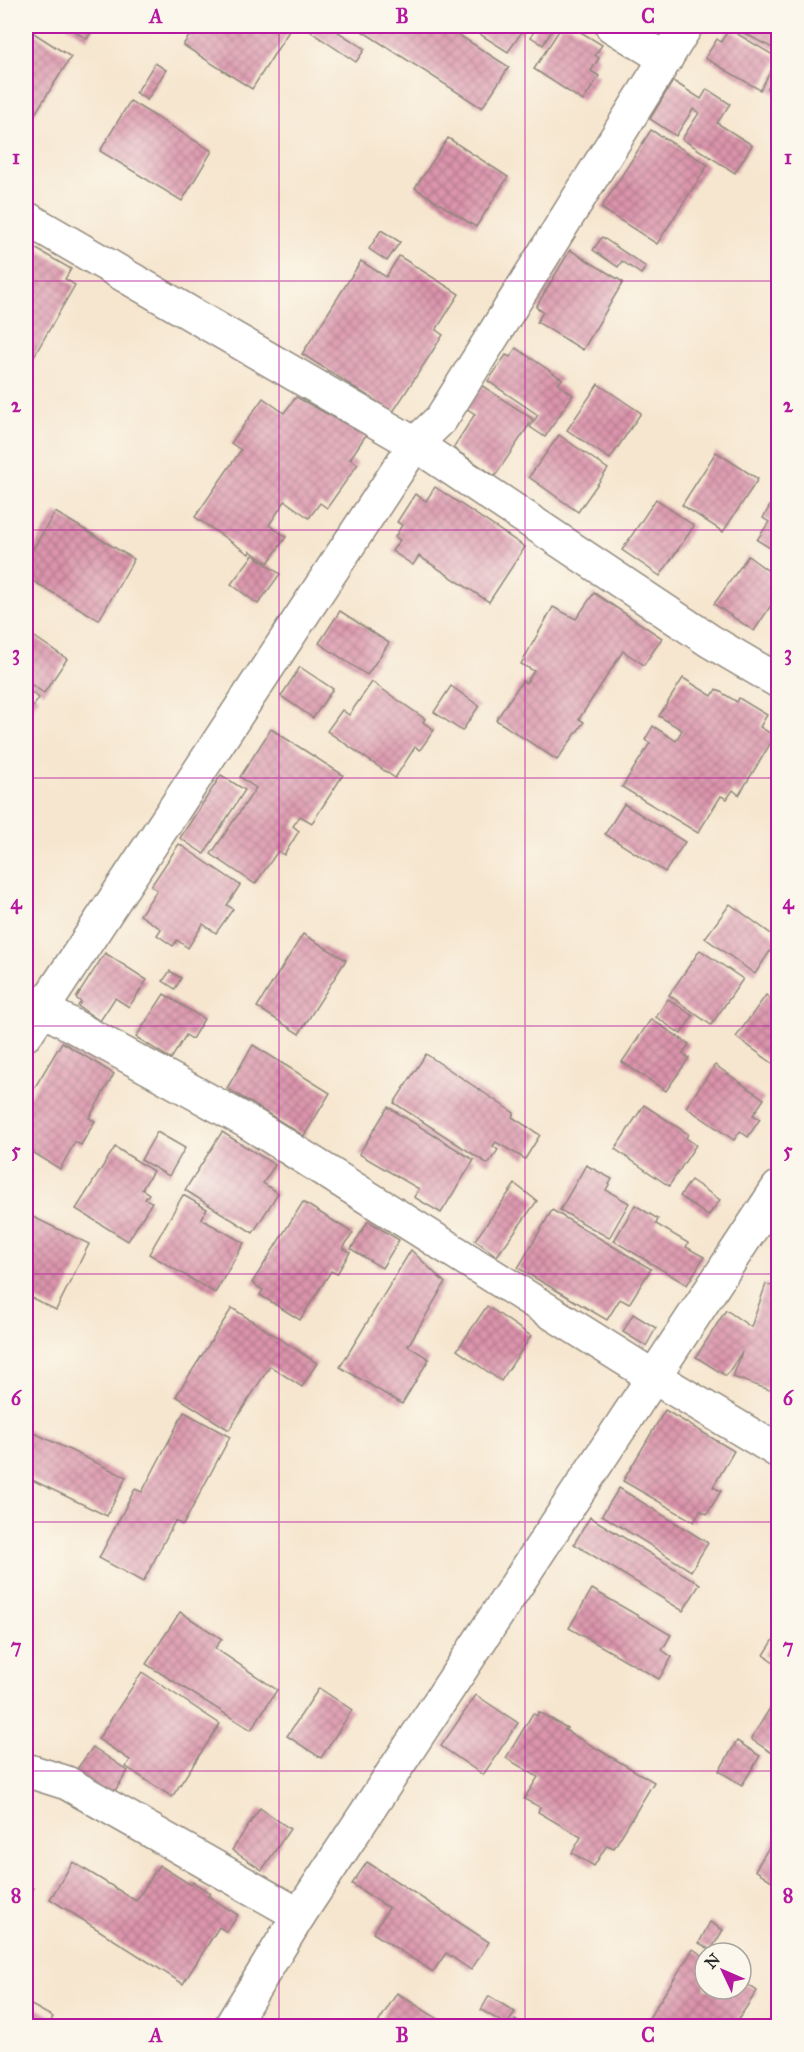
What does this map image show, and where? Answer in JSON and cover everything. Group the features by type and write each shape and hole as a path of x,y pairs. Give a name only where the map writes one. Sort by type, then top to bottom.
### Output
{"street":[{"path":"612,26 666,59"},
{"path":"686,26 441,419 415,444 31,1015 246,1120 654,1377 778,1451"},
{"path":"26,218 415,444 710,641 778,681"},
{"path":"231,2026 299,1915 778,1188"},
{"path":"26,1770 67,1783 299,1915"}],"building":[{"path":"66,26 95,26 87,39"},
{"path":"196,26 280,26 289,31 252,89 183,45"},
{"path":"307,26 329,26 365,49 356,62 305,28"},
{"path":"354,26 445,26 509,67 482,108"},
{"path":"467,26 526,26 508,52"},
{"path":"537,26 555,26 543,45 531,37"},
{"path":"562,26 571,26 602,45 595,55 599,58 591,71 599,76 583,101 534,69"},
{"path":"731,26 778,26 778,51"},
{"path":"26,28 71,57 26,128"},
{"path":"729,29 778,58 760,90 705,58 717,39 721,42"},
{"path":"155,63 166,70 147,100 136,93"},
{"path":"778,70 778,97 767,89"},
{"path":"673,81 701,99 707,89 730,104 717,123 752,145 735,173 682,139 699,113 693,109 676,136 650,119"},
{"path":"130,101 212,151 182,201 100,151"},
{"path":"651,130 708,165 657,244 601,208"},
{"path":"448,138 508,177 476,227 415,188"},
{"path":"381,230 400,242 387,261 369,249"},
{"path":"602,237 646,267 641,274 622,261 618,267 593,250"},
{"path":"26,243 71,269 65,279 75,285 26,370"},
{"path":"570,250 623,282 583,350 537,322 543,312 536,307"},
{"path":"399,256 459,294 436,330 443,335 393,412 302,354 361,261 386,277"},
{"path":"516,348 562,379 558,384 573,395 545,437 530,427 538,415 488,381 506,355 510,357"},
{"path":"598,384 641,413 610,459 567,430"},
{"path":"481,385 533,419 495,476 453,448 475,414 466,408"},
{"path":"296,397 366,435 350,459 358,464 327,508 320,503 309,518 285,501 269,525 286,537 268,563 250,551 249,554 195,517 241,450 231,443 263,398 284,413"},
{"path":"559,435 608,469 578,512 529,477"},
{"path":"716,452 758,479 723,532 682,505"},
{"path":"435,487 525,547 489,602 419,556 413,565 392,551 400,540 395,537 402,525 397,522 415,494 426,501"},
{"path":"778,492 778,553 757,540 769,522 763,518"},
{"path":"656,499 694,526 660,576 622,550"},
{"path":"55,512 134,559 99,620 26,577 26,561"},
{"path":"253,555 280,574 258,604 231,584"},
{"path":"748,556 778,578 778,595 754,631 714,604"},
{"path":"594,593 662,638 644,665 623,651 579,719 584,722 557,760 496,720 522,681 526,683 534,671 521,664 553,607 576,619"},
{"path":"340,611 389,643 367,675 319,643"},
{"path":"26,631 67,659 44,693 26,681"},
{"path":"778,647 778,665 770,659"},
{"path":"300,667 333,689 313,718 281,696"},
{"path":"683,678 712,696 716,689 737,702 739,698 767,715 760,727 775,736 739,795 733,790 727,799 721,796 698,833 622,787 650,743 645,740 653,726 676,741 682,730 659,716"},
{"path":"372,682 425,719 423,722 434,730 420,750 415,747 395,778 327,731 342,710 349,715"},
{"path":"451,686 479,706 462,731 434,712"},
{"path":"26,688 39,698 26,717"},
{"path":"271,729 343,775 312,823 300,816 293,826 299,831 284,855 278,851 255,884 211,854 256,788 240,777"},
{"path":"221,775 245,790 204,854 180,838"},
{"path":"624,804 685,842 665,872 605,834"},
{"path":"179,844 240,885 227,905 233,909 216,933 203,924 188,948 177,940 173,946 157,935 161,929 140,915 157,890 151,886"},
{"path":"778,870 778,887 771,882"},
{"path":"730,904 778,939 755,974 705,938"},
{"path":"303,934 346,960 299,1034 257,1007"},
{"path":"700,950 743,979 711,1025 669,995"},
{"path":"105,953 147,980 129,1007 115,998 100,1021 78,1006 81,1002 76,998"},
{"path":"170,971 181,978 175,989 163,981"},
{"path":"164,994 204,1019 192,1039 186,1035 171,1059 136,1037"},
{"path":"766,995 778,1004 778,1067 736,1037"},
{"path":"668,999 693,1016 681,1034 656,1017"},
{"path":"651,1019 689,1044 683,1054 689,1058 666,1091 622,1062"},
{"path":"62,1042 114,1074 89,1118 95,1121 81,1145 75,1142 60,1169 26,1148 26,1102"},
{"path":"253,1045 330,1093 304,1136 227,1088"},
{"path":"426,1054 514,1113 512,1117 540,1135 525,1159 496,1142 493,1146 498,1150 488,1164 394,1103"},
{"path":"715,1065 764,1099 753,1115 760,1119 748,1137 740,1131 734,1140 686,1107"},
{"path":"644,1105 688,1134 686,1138 696,1145 669,1186 615,1149"},
{"path":"388,1107 474,1160 441,1213 414,1197 419,1189 359,1154"},
{"path":"157,1132 185,1148 169,1176 141,1160"},
{"path":"222,1132 275,1165 263,1183 278,1193 253,1233 185,1190"},
{"path":"115,1147 153,1171 142,1189 149,1194 145,1199 152,1202 128,1241 76,1209"},
{"path":"586,1165 612,1179 606,1190 629,1203 609,1238 560,1210"},
{"path":"691,1180 720,1200 708,1216 680,1196"},
{"path":"515,1184 537,1201 497,1256 475,1240"},
{"path":"183,1195 207,1209 201,1219 244,1243 215,1293 149,1254"},
{"path":"303,1202 353,1233 343,1248 350,1252 337,1274 331,1271 300,1320 260,1295 263,1290 252,1283"},
{"path":"635,1205 658,1219 656,1224 688,1243 686,1247 704,1257 687,1285 614,1241"},
{"path":"552,1210 651,1269 629,1304 620,1299 607,1320 518,1268"},
{"path":"31,1216 89,1244 56,1310 26,1295 26,1227"},
{"path":"368,1221 399,1240 382,1268 351,1249"},
{"path":"411,1250 445,1283 408,1346 429,1359 402,1404 340,1367"},
{"path":"766,1284 778,1288 778,1393 733,1377 742,1352 726,1376 696,1357 726,1310 751,1327"},
{"path":"487,1306 531,1336 501,1381 457,1350"},
{"path":"232,1308 317,1363 302,1387 270,1366 229,1430 176,1396"},
{"path":"633,1314 656,1328 646,1346 623,1332"},
{"path":"665,1410 734,1451 713,1487 721,1491 707,1514 700,1510 694,1522 623,1481"},
{"path":"184,1412 230,1437 183,1525 175,1521 143,1582 99,1558 135,1489 142,1492"},
{"path":"26,1429 126,1477 107,1516 26,1477"},
{"path":"619,1488 708,1543 691,1571 602,1515"},
{"path":"590,1517 700,1584 683,1611 574,1544"},
{"path":"592,1589 671,1635 662,1650 672,1657 659,1679 569,1628"},
{"path":"180,1612 222,1639 215,1648 277,1690 251,1730 146,1664"},
{"path":"778,1633 778,1665 764,1655"},
{"path":"142,1672 220,1724 172,1797 126,1767 130,1760 98,1739"},
{"path":"319,1688 352,1710 321,1758 287,1736"},
{"path":"476,1695 518,1723 483,1775 441,1746"},
{"path":"778,1695 778,1757 751,1739"},
{"path":"539,1712 567,1728 565,1730 654,1782 614,1848 607,1845 594,1866 572,1853 581,1837 538,1812 540,1807 524,1799 538,1777 506,1758 533,1713 537,1716"},
{"path":"737,1741 760,1756 742,1785 719,1771"},
{"path":"93,1747 128,1771 110,1798 74,1773"},
{"path":"260,1808 290,1829 262,1870 232,1850"},
{"path":"778,1833 778,1885 755,1870"},
{"path":"73,1862 136,1901 159,1865 191,1885 193,1882 210,1893 208,1896 238,1915 227,1932 219,1927 183,1984 50,1899"},
{"path":"367,1862 489,1942 471,1970 446,1953 433,1972 373,1933 389,1908 352,1884"},
{"path":"26,1886 33,1888 26,1906"},
{"path":"710,1922 723,1930 716,1941 700,1941"},
{"path":"693,1949 693,2001 750,2001 734,2026 656,2026 647,2021"},
{"path":"397,1993 449,2026 376,2026"},
{"path":"489,1996 515,2012 507,2025 481,2010"},
{"path":"26,2002 53,2017 48,2026 26,2026"},
{"path":"515,2020 525,2026 510,2026"}]}
